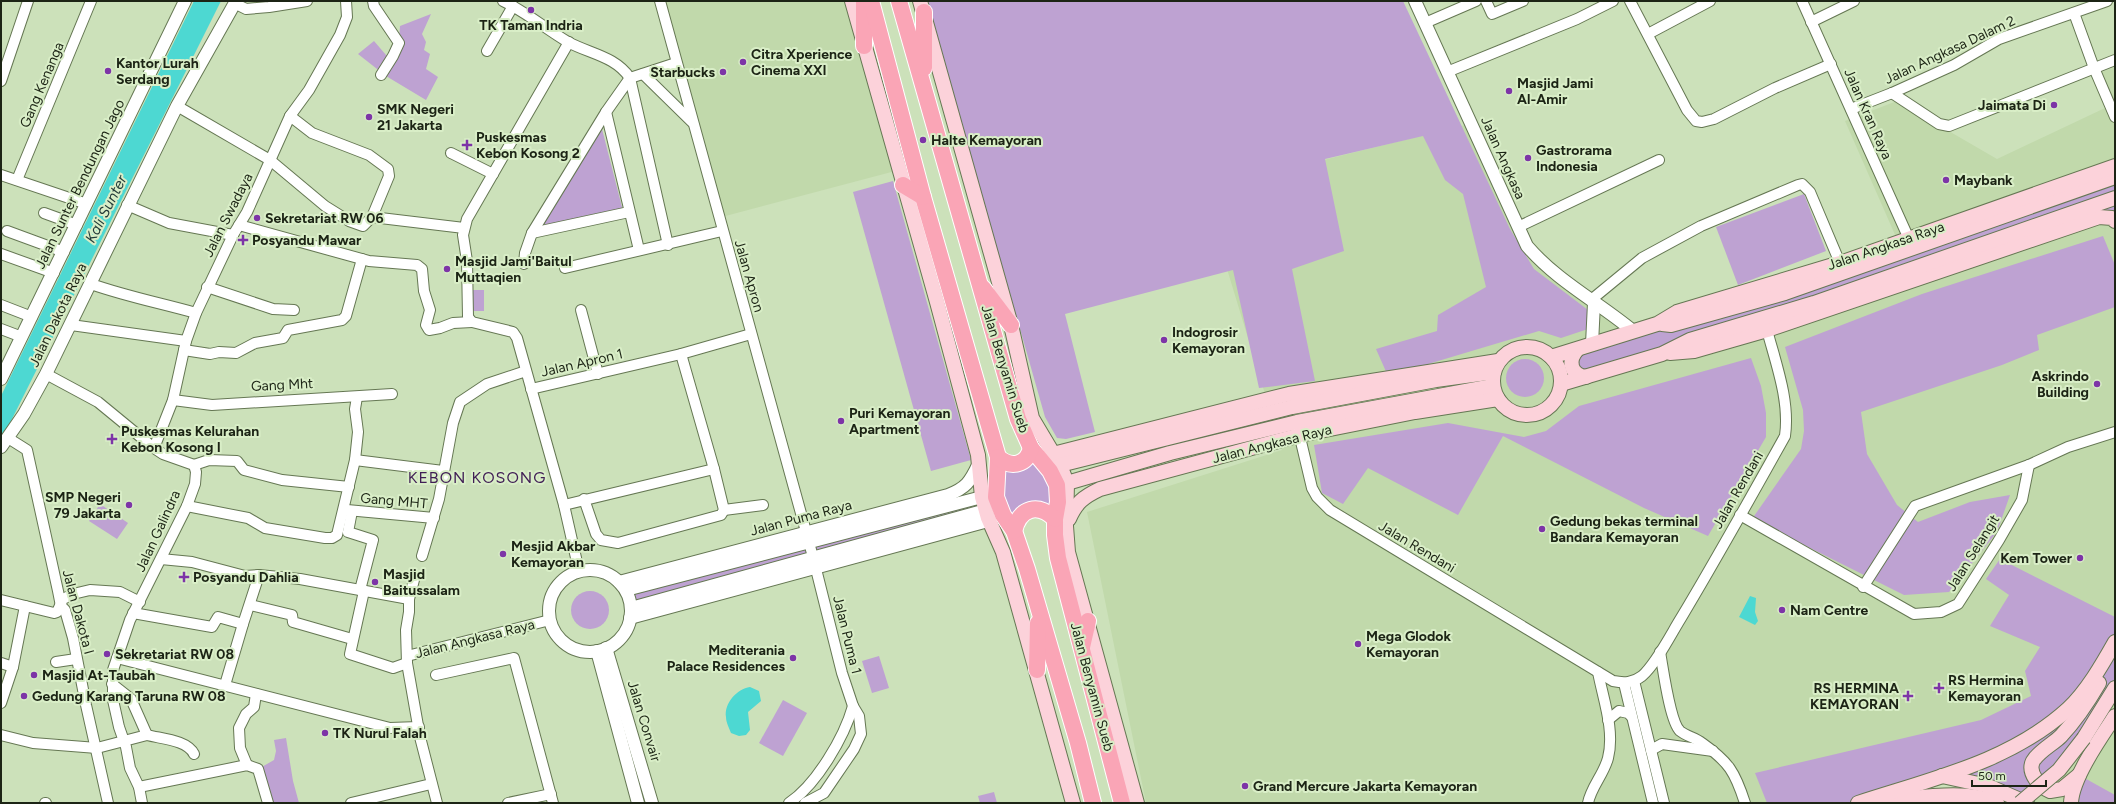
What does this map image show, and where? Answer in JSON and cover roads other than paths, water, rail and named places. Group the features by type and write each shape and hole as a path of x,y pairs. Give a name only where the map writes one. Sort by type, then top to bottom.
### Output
{"main road":[{"path":"852,1 903,185 938,302 978,455 982,497 987,516 1003,552 1073,803"},
{"path":"864,1 864,46"},
{"name":"Jalan Benyamin Sueb","path":"871,1 923,196 998,457 996,497 1003,515 1014,531 1078,743 1093,803"},
{"name":"Jalan Benyamin Sueb","path":"899,1 1018,419 1031,448 1054,477 1061,522 1068,552 1137,803"},
{"path":"922,6 924,88"},
{"name":"Jalan Benyamin Sueb","path":"922,6 1011,325 1032,418 1061,460 1071,481 1061,522 1058,558 1122,803"},
{"name":"Jalan Angkasa Raya","path":"1551,357 1657,324 1677,312 1840,263 2115,166"},
{"name":"Jalan Angkasa Raya","path":"1657,324 1671,325 1785,293 2003,218 2115,177"},
{"path":"903,185 923,196"},
{"path":"1561,384 1662,354 1690,340 1814,303 2115,198"},
{"path":"1987,211 2003,218"},
{"path":"1662,354 1694,351 1767,330 2099,217 2112,218 2115,221"},
{"path":"2056,219 2070,226"},
{"path":"2011,246 2023,230"},
{"path":"978,280 1011,325"},
{"path":"1528,347 1544,352 1551,357 1560,372 1561,384 1553,404 1541,412 1527,415 1507,409 1496,379 1511,351 1528,347"},
{"path":"1577,350 1571,359 1572,368 1577,375 1586,377"},
{"name":"Jalan Angkasa Raya","path":"1061,460 1291,400 1436,380 1496,379"},
{"name":"Jalan Angkasa Raya","path":"1071,481 1170,453 1298,429 1415,412 1496,379"},
{"name":"Jalan Angkasa Raya","path":"1061,522 1080,500 1100,489 1298,429"},
{"path":"998,457 1008,464 1017,464 1027,458 1031,448"},
{"path":"1014,531 1016,522 1022,515 1028,511 1038,509 1046,511 1061,522"},
{"path":"1037,670 1038,608"},
{"path":"1081,649 1088,621"},
{"path":"1858,803 1974,765 2000,754 2030,738 2068,709 2082,693 2115,642"},
{"path":"2115,646 2113,656 2088,703 2060,737 2034,761 2032,767 2038,782 2050,791 2062,789 2071,784 2079,775 2115,716"},
{"path":"2020,803 2059,770 2098,718 2115,688"},
{"path":"2071,803 2071,796 2079,775"},
{"path":"1940,776 1988,786 2027,803"},
{"path":"1861,803 1954,796 1989,799 1997,803"}],"street":[{"path":"1,81 28,1"},
{"name":"Gang Kenanga","path":"17,180 92,1"},
{"name":"Jalan Sunter Bendungan Jago","path":"1,379 6,359 22,337 54,273 185,1"},
{"path":"235,2 246,9 269,8 307,1"},
{"name":"Jalan Swadaya","path":"154,448 174,400 185,345 207,287 239,225 290,116 309,90 340,35 347,17 346,1"},
{"path":"372,1 399,43 381,75"},
{"path":"503,1 569,42 607,58 622,68 630,78 668,245"},
{"name":"Jalan Apron","path":"660,1 692,123 813,557"},
{"name":"Jalan Angkasa","path":"1415,1 1527,246 1540,261 1633,331"},
{"path":"1425,23 1476,1"},
{"path":"1486,1 1492,14 1522,1"},
{"path":"1447,72 1577,19 1613,1"},
{"path":"1630,1 1687,110 1696,121 1702,122 1714,119 1775,88 1831,64"},
{"path":"1648,34 1710,1"},
{"name":"Jalan Kran Raya","path":"1802,1 1909,239"},
{"path":"1811,22 1854,1"},
{"name":"Jalan Angkasa Dalam 2","path":"1851,109 1892,93 1954,65 1999,39 2107,1"},
{"name":"Jalan Dakota Raya","path":"5,442 46,374 177,106 235,2"},
{"path":"487,51 513,6"},
{"path":"2074,13 2094,68 2115,117"},
{"path":"472,322 468,317 467,310 467,261 464,228 493,174 569,42"},
{"path":"1892,93 1939,124 1949,126 2115,60"},
{"path":"524,264 525,252 532,233 606,112 630,78 676,62"},
{"path":"643,74 692,123"},
{"path":"177,106 270,160 325,206 349,221 363,226 372,217 389,176 388,169 369,155 312,133 290,116"},
{"path":"606,112 639,250"},
{"path":"451,153 493,174"},
{"path":"1518,227 1660,160"},
{"path":"1,175 87,204"},
{"path":"1592,344 1593,302 1642,258 1700,226 1798,185 1802,184 1810,192 1840,263"},
{"path":"127,206 169,223 233,235"},
{"path":"532,233 629,212"},
{"path":"44,213 77,225"},
{"path":"372,217 464,228"},
{"path":"239,225 362,259 417,265 422,269 424,290 430,310 426,325 429,330 453,323 472,322 513,332 517,338 531,389"},
{"path":"7,231 64,252"},
{"path":"565,268 722,232"},
{"path":"1,254 54,273"},
{"path":"71,325 185,345 210,354 219,352 236,353 255,343 283,338 288,330 342,320 346,316 362,259"},
{"path":"91,284 121,294 134,296 196,313"},
{"path":"207,287 273,309 294,310"},
{"path":"1,305 32,317"},
{"path":"581,310 598,374"},
{"path":"1,330 22,337"},
{"name":"Jalan Rendani","path":"1291,400 1312,488 1317,497 1330,510 1613,681 1629,682 1642,676 1660,652 1697,592 1785,436 1788,419 1767,330"},
{"name":"Jalan Apron 1","path":"579,571 564,505 531,389 681,354 751,334"},
{"path":"681,354 714,469 724,510"},
{"name":"Gang Mht","path":"422,556 434,518 455,414 460,402 487,384 526,371"},
{"path":"46,374 98,402 163,454 194,465 209,460 237,461 244,470 282,480 349,487"},
{"name":"Gang Mht","path":"174,400 212,405 241,402 392,394"},
{"name":"Gang MHT","path":"356,397 355,409 358,432 355,460 349,487 348,532 373,540 362,590"},
{"path":"1863,587 1915,506 2029,464 2068,447 2115,432"},
{"name":"Jalan Dakota I","path":"5,442 28,450 61,606 65,610 97,748 108,803"},
{"path":"355,460 443,471"},
{"name":"Jalan Selangit","path":"1740,514 1863,587 1914,614 1941,612 1958,604 1999,540 2022,500 2029,464"},
{"name":"Jalan Galindra","path":"142,803 139,787 130,768 129,757 119,727 113,700 113,670 133,613 140,602 187,506 195,484 196,472 194,465"},
{"name":"Jalan Puma Raya","path":"808,537 948,495 957,491 971,480 978,465"},
{"path":"564,505 714,469"},
{"name":"Jalan Puma Raya","path":"622,586 808,537 982,497"},
{"path":"584,499 596,534 601,540 618,543 718,516 724,510 763,505"},
{"name":"Gang MHT","path":"187,506 248,518 265,528 332,538 338,533 348,510"},
{"name":"Gang MHT","path":"348,510 434,518"},
{"path":"630,613 813,557 987,516"},
{"path":"630,613 816,569 987,516"},
{"path":"161,559 192,562 245,576 259,575 300,579 409,599"},
{"name":"Jalan Puma 1","path":"805,803 824,793 854,749 861,734 859,716 853,706 842,673 816,569"},
{"path":"579,571 600,571 622,586 630,613 623,635 602,649 582,650 567,645 556,634 550,620 549,611 552,594 563,579 579,571"},
{"path":"225,685 259,575"},
{"path":"362,590 350,652 352,656 393,668 407,660 406,630 409,612 409,599 415,576"},
{"path":"1,600 54,613 57,612 61,606 63,599 73,594 90,590 120,592 140,602"},
{"path":"250,605 292,615 294,622 352,639"},
{"path":"1,703 13,667 26,606"},
{"path":"133,613 209,627 214,626 218,617 243,624"},
{"name":"Jalan Angkasa Raya","path":"437,803 431,784 419,727 407,660 550,620"},
{"name":"Jalan Convair","path":"602,649 638,803"},
{"name":"Jalan Convair","path":"602,649 652,803"},
{"path":"1660,652 1672,716 1680,731 1701,742 1728,762 1737,779 1745,803"},
{"path":"117,658 390,728 419,727"},
{"path":"436,675 514,658 552,799 508,803"},
{"path":"56,662 76,659"},
{"path":"1,663 13,667"},
{"path":"1588,803 1608,759 1610,741 1608,720 1598,672"},
{"path":"1629,682 1632,716 1653,803"},
{"path":"1629,682 1651,750 1664,803"},
{"path":"112,684 131,699 147,735"},
{"path":"247,764 240,748 239,728 246,714 254,707 256,694"},
{"path":"789,803 811,784 844,731 853,706"},
{"path":"1608,720 1614,713 1619,711 1628,713 1632,716"},
{"path":"1,735 33,743 97,748 147,735 185,744 191,748 194,754"},
{"path":"1651,750 1662,744 1713,751"},
{"path":"139,787 247,764 258,769 268,803"},
{"path":"351,803 431,784"}],"water":[{"name":"Kali Sunter","path":"194,1 221,1 8,427 1,437 1,396"},
{"path":"1750,596 1756,598 1755,612 1758,621 1755,625 1739,617"},
{"path":"750,687 759,691 761,701 748,712 750,730 746,735 739,736 731,733 726,721 727,707 729,702 736,694 745,688"}],"place":[{"name":"TK Taman Indria","path":"531,10"},
{"name":"Citra Xperience Cinema XXI","path":"743,62"},
{"name":"Kantor Lurah Serdang","path":"108,71"},
{"name":"Starbucks","path":"723,72"},
{"name":"Masjid Jami Al-Amir","path":"1509,91"},
{"name":"Jaimata Di","path":"2054,105"},
{"name":"SMK Negeri 21 Jakarta","path":"369,117"},
{"name":"Halte Kemayoran","path":"923,140"},
{"name":"Puskesmas Kebon Kosong 2","path":"467,145"},
{"name":"Gastrorama Indonesia","path":"1528,158"},
{"name":"Maybank","path":"1946,180"},
{"name":"Sekretariat RW 06","path":"257,218"},
{"name":"Posyandu Mawar","path":"243,240"},
{"name":"Masjid Jami'Baitul Muttaqien","path":"447,269"},
{"name":"Indogrosir Kemayoran","path":"1164,340"},
{"name":"Askrindo Building","path":"2097,384"},
{"name":"Puri Kemayoran Apartment","path":"841,421"},
{"name":"Puskesmas Kelurahan Kebon Kosong I","path":"112,439"},
{"name":"SMP Negeri 79 Jakarta","path":"129,505"},
{"name":"Gedung bekas terminal Bandara Kemayoran","path":"1542,529"},
{"name":"Mesjid Akbar Kemayoran","path":"503,554"},
{"name":"Kem Tower","path":"2080,558"},
{"name":"Posyandu Dahlia","path":"184,577"},
{"name":"Masjid Baitussalam","path":"375,582"},
{"name":"Nam Centre","path":"1782,610"},
{"name":"Mega Glodok Kemayoran","path":"1358,644"},
{"name":"Sekretariat RW 08","path":"107,654"},
{"name":"Mediterania Palace Residences","path":"793,658"},
{"name":"Masjid At-Taubah","path":"34,675"},
{"name":"RS Hermina Kemayoran","path":"1939,688"},
{"name":"Gedung Karang Taruna RW 08","path":"24,696"},
{"name":"RS HERMINA KEMAYORAN","path":"1908,696"},
{"name":"TK Nurul Falah","path":"325,733"},
{"name":"Grand Mercure Jakarta Kemayoran","path":"1245,786"}],"district":[{"name":"KEBON KOSONG","path":"477,477"}]}
